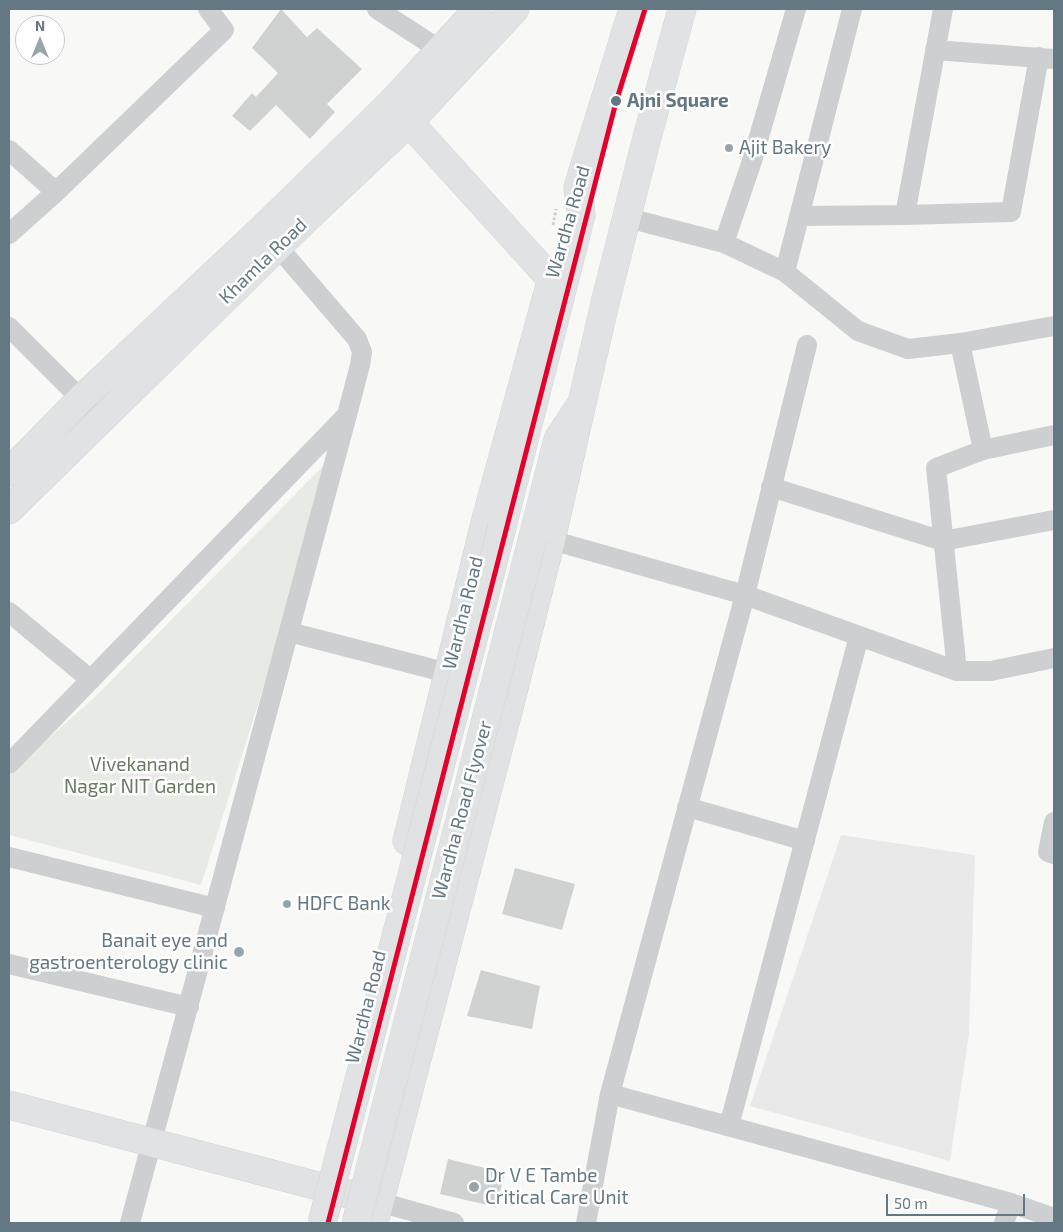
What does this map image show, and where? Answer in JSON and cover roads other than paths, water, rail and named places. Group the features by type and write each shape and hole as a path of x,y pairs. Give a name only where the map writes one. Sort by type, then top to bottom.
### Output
{"main road":[{"name":"Khamla Road","path":"9,510 278,247 400,112 440,50 478,9"},
{"name":"Khamla Road","path":"9,472 81,399 262,229 400,112 515,9"},
{"name":"Wardha Road","path":"310,1223 380,953 506,442 578,187 634,9"},
{"path":"9,1105 319,1188 377,1213 509,709 551,540 605,303 682,9"},
{"path":"400,112 552,280"},
{"name":"Wardha Road Flyover","path":"322,1223 576,237 581,215 578,187"},
{"name":"Wardha Road Flyover","path":"356,1223 558,439 582,403"}],"street":[{"path":"9,234 56,192 224,30 208,9"},
{"path":"377,9 440,50"},
{"path":"724,243 752,161 796,9"},
{"path":"785,272 852,9"},
{"path":"905,215 943,9"},
{"path":"800,216 1011,212 1046,58 936,50"},
{"path":"9,150 56,192"},
{"path":"628,218 724,243 785,272 858,331 908,349 960,343 1054,326"},
{"path":"130,1223 347,415 362,352 357,339 278,247"},
{"path":"9,327 101,419"},
{"path":"960,343 983,450"},
{"path":"586,1223 610,1094 745,595 807,345"},
{"path":"9,764 347,415"},
{"path":"957,670 936,468 983,450 1054,435"},
{"path":"771,487 943,541 1054,520"},
{"path":"551,540 745,595 957,670 991,670 1054,658"},
{"path":"9,612 91,680"},
{"path":"289,632 448,673"},
{"path":"729,1126 859,636"},
{"path":"687,807 805,841"},
{"path":"1054,822 1048,852 1054,854"},
{"path":"9,857 215,908"},
{"path":"9,964 189,1007"},
{"path":"610,1094 1011,1203 1048,1219"},
{"path":"1004,1223 1011,1203"},
{"path":"377,1213 454,1223"}],"place":[{"name":"Ajni Square","path":"616,101"},
{"name":"Ajit Bakery","path":"729,148"},
{"name":"HDFC Bank","path":"287,904"},
{"name":"Banait eye and gastroenterology clinic","path":"239,952"},
{"name":"Dr V E Tambe Critical Care Unit","path":"474,1187"}],"park label":[{"name":"Vivekanand Nagar NIT Garden","path":"140,776"}]}
